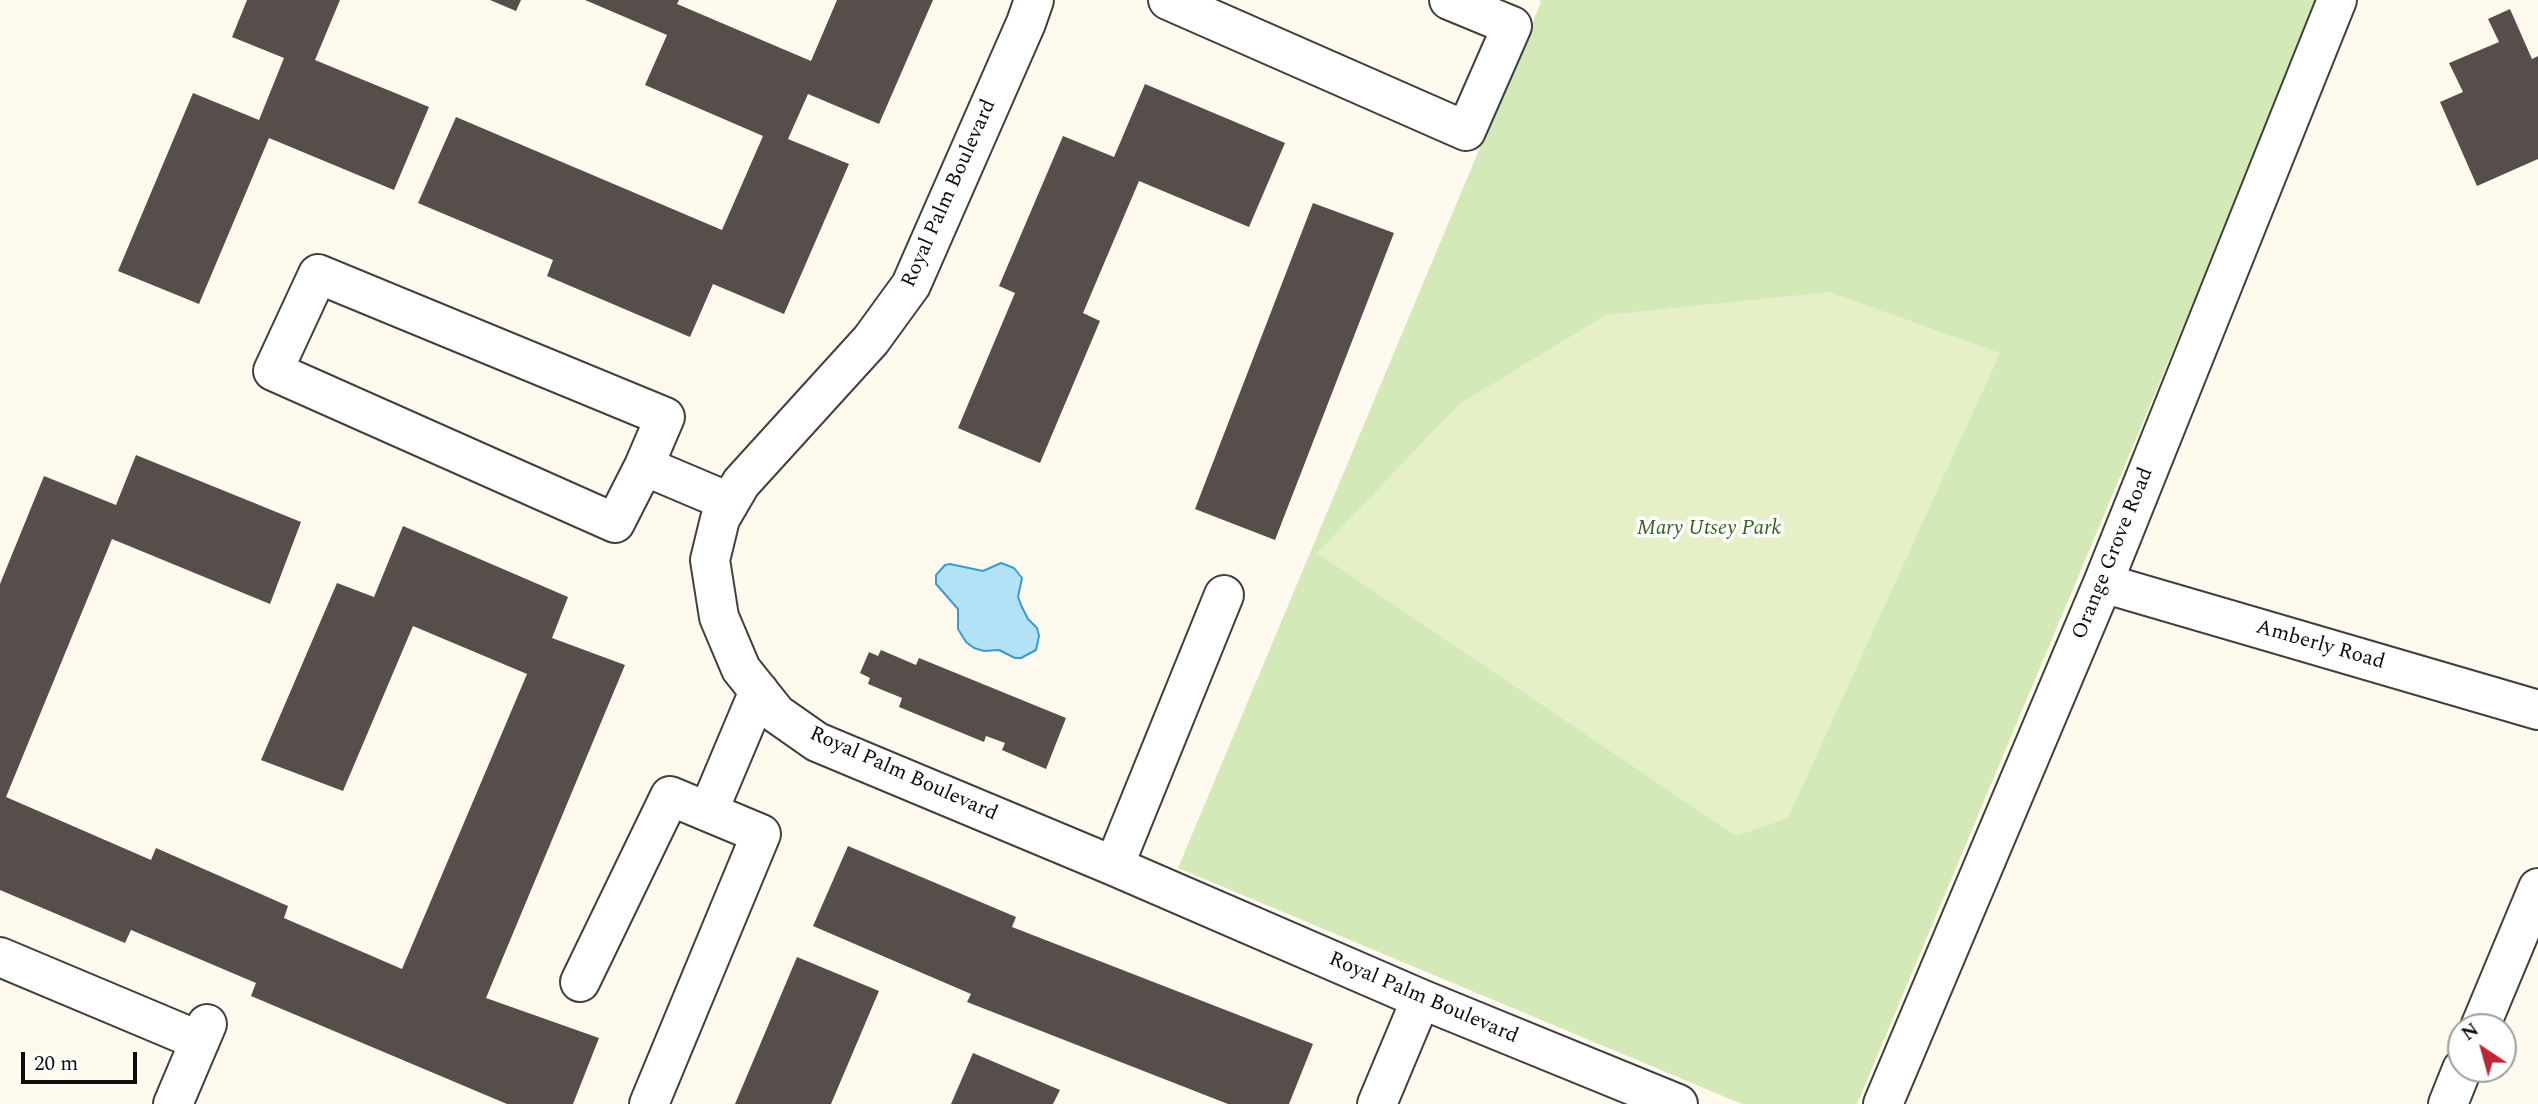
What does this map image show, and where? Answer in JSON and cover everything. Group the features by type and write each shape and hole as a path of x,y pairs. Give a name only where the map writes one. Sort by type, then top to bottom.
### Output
{"street":[{"name":"Royal Palm Boulevard","path":"1034,0 911,285 871,340 741,483 720,519 710,560 719,617 741,669 777,714 817,742 1114,866 1420,999 1678,1104"},
{"path":"1168,0 1466,131 1512,26 1449,0"},
{"name":"Orange Grove Road","path":"1883,1104 2103,583 2337,0"},
{"path":"318,274 665,417 643,466 615,523 273,371 318,274"},
{"path":"643,466 729,502"},
{"name":"Amberly Road","path":"2103,583 2538,710"},
{"path":"1114,866 1224,595"},
{"path":"708,812 759,691"},
{"path":"580,982 670,796 761,834 649,1104"},
{"path":"2486,1013 2538,888"},
{"path":"0,957 203,1033 173,1104"},
{"path":"1377,1104 1420,999"},
{"path":"2448,1104 2456,1083"}],"green space":[{"name":"Mary Utsey Park","path":"1538,0 2320,0 1857,1104 1742,1104 1178,868 1541,2"},
{"path":"1829,292 2000,353 1788,818 1736,836 1317,553 1459,404 1606,315"}],"water":[{"path":"1001,563 1014,568 1022,578 1018,597 1039,636 1036,650 1021,658 999,650 984,651 966,642 958,629 958,609 936,584 936,575 945,565 983,571"}],"building":[{"path":"247,0 340,0 315,60 429,107 394,190 269,138 199,304 118,271 193,93 259,120 284,58 232,37"},
{"path":"490,0 521,0 516,11"},
{"path":"585,0 679,0 677,4 811,61 837,0 933,0 879,124 808,94 788,139 849,164 784,314 713,284 690,337 547,276 553,260 418,203 456,117 722,230 763,136 645,85 667,35"},
{"path":"2510,9 2532,59 2538,56 2538,159 2477,186 2440,102 2463,92 2449,63 2499,42 2488,19"},
{"path":"1145,84 1285,143 1249,227 1139,181 1083,313 1100,321 1040,463 958,428 1015,293 999,286 1063,136 1114,157"},
{"path":"1313,203 1394,233 1275,540 1195,509"},
{"path":"136,455 301,522 270,604 112,539 6,797 151,860 156,848 288,906 284,918 402,969 527,674 413,626 343,791 261,760 337,583 374,597 403,526 568,597 552,638 625,665 486,998 599,1038 573,1104 507,1104 251,996 256,983 131,930 125,943 0,890 0,584 44,476 116,505"},
{"path":"881,650 916,665 919,658 1066,718 1046,769 1002,750 1005,743 986,736 984,742 899,707 902,698 868,684 870,678 860,673 869,652 878,656"},
{"path":"848,846 1016,917 1012,927 1313,1044 1289,1104 1228,1104 967,1002 971,994 813,926"},
{"path":"797,957 879,991 831,1104 735,1104"},
{"path":"973,1053 1060,1090 1053,1104 951,1104"}]}
